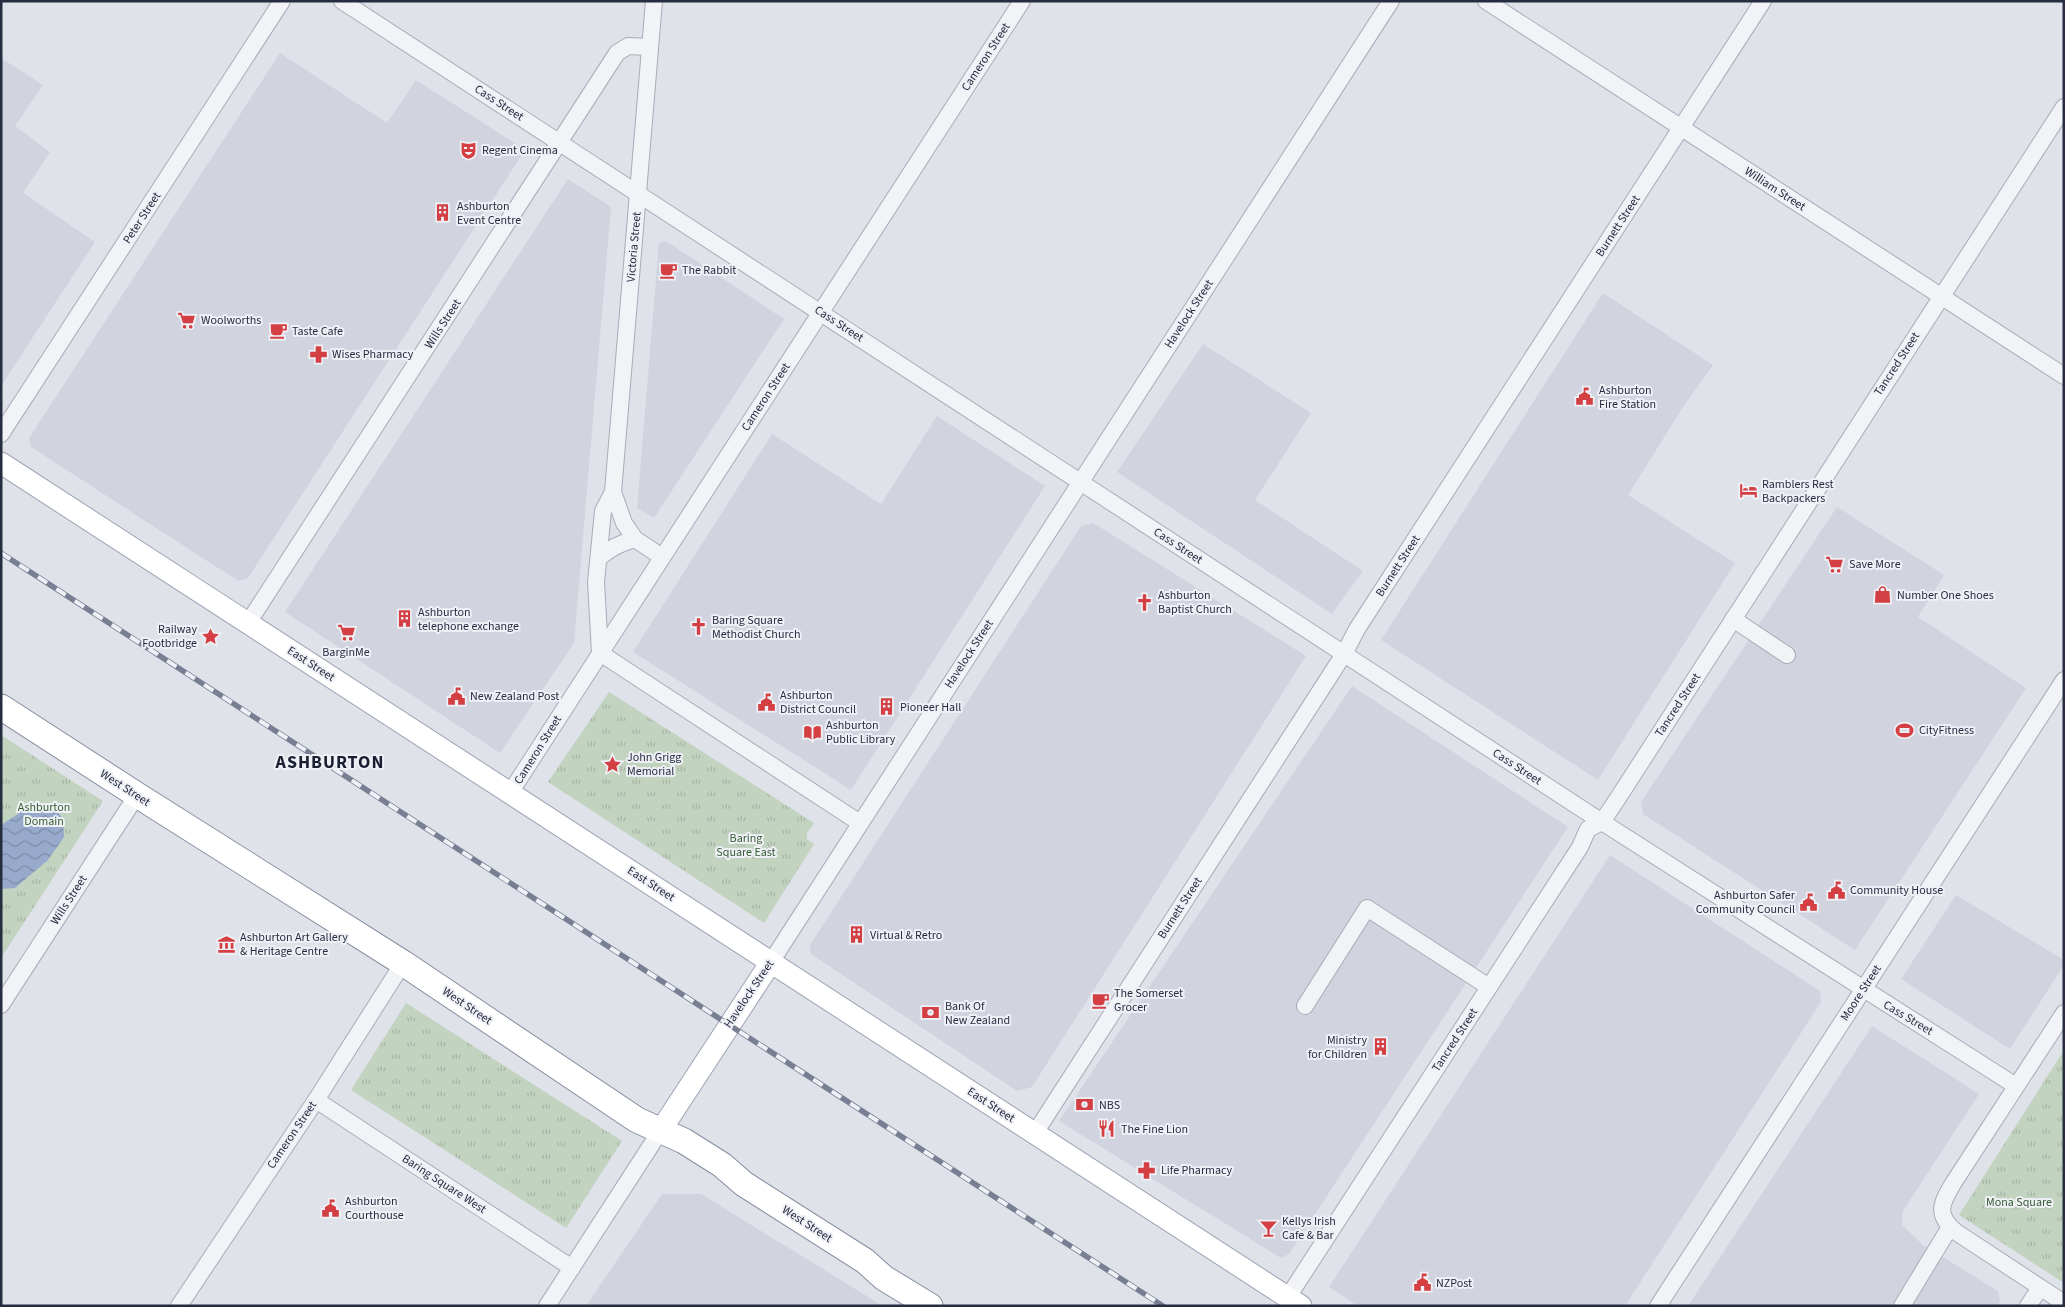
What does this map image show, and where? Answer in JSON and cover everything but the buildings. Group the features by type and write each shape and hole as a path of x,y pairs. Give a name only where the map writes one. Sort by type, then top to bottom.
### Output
{"highway":[{"name":"West Street","path":"1,707 136,795 402,963 637,1120 684,1141 722,1165 744,1184 865,1261 884,1278 923,1304"}],"main road":[{"name":"East Street","path":"1,463 1295,1301"},
{"name":"Havelock Street","path":"661,1130 771,962"}],"street":[{"name":"Peter Street","path":"1,434 282,1"},
{"name":"Cass Street","path":"342,1 1602,822 2016,1086"},
{"name":"Victoria Street","path":"600,654 596,582 603,511 613,492 654,1"},
{"name":"Cameron Street","path":"510,793 1022,1"},
{"name":"Havelock Street","path":"771,962 1391,1"},
{"name":"William Street","path":"1486,1 2064,376"},
{"name":"Burnett Street","path":"1035,1133 1344,654 1357,629 1763,1"},
{"name":"Wills Street","path":"248,623 617,54 623,49 634,45 650,47"},
{"name":"Tancred Street","path":"1295,1301 1490,987 1580,847 1588,829 1602,822 2064,106"},
{"name":"Victoria Street","path":"613,492 624,524 635,539 662,557"},
{"path":"599,558 613,546 635,539"},
{"path":"1733,619 1787,655"},
{"path":"600,654 860,823"},
{"name":"Moore Street","path":"1658,1306 2064,680"},
{"name":"Wills Street","path":"1,1005 136,795"},
{"path":"1305,1006 1366,908 1490,987"},
{"name":"Cameron Street","path":"180,1306 316,1100 402,963"},
{"path":"2064,1013 1944,1201 1942,1212 1950,1227 2064,1303"},
{"name":"Baring Square West","path":"316,1100 572,1268"},
{"name":"Havelock Street","path":"547,1306 661,1130"},
{"path":"1902,1306 1950,1227"},
{"path":"2028,1306 2040,1288"}],"shaded area":[{"path":"280,53 387,123 416,80 521,147 523,153 248,578 238,581 31,447 29,438"},
{"path":"1,58 43,85 15,126 50,152 23,193 95,242 1,386"},
{"path":"568,179 611,207 574,643 500,753 285,612"},
{"path":"666,241 784,319 654,518 637,508 659,243"},
{"path":"1603,293 1713,365 1683,407 1628,495 1735,563 1598,780 1381,640"},
{"path":"1203,344 1311,413 1255,500 1363,571 1332,614 1117,472"},
{"path":"937,416 1045,486 851,790 633,652 772,434 881,504"},
{"path":"1837,507 1944,575 1918,617 2026,688 1855,950 1643,814 1641,802"},
{"path":"1093,523 1306,656 1032,1087 1017,1091 811,954 810,945 1081,526"},
{"path":"1352,686 1568,827 1289,1254 1281,1258 1059,1121"},
{"path":"1610,855 1820,991 1821,1002 1625,1306 1358,1306 1329,1287"},
{"path":"1956,895 2064,960 2064,965 2010,1049 1901,979"},
{"path":"1872,1026 1979,1094 1903,1211 1902,1225 1923,1245 1998,1291 2000,1301 1997,1306 1688,1306"},
{"path":"662,1194 701,1194 883,1306 586,1306"}],"green space":[{"name":"Baring Square East","path":"609,692 814,823 807,833 807,839 814,844 764,923 548,782"},
{"name":"Ashburton Domain","path":"1,735 103,801 1,958"},
{"path":"406,1003 622,1141 566,1228 351,1090"},
{"name":"Mona Square","path":"2064,1050 2064,1283 1959,1215"}],"water":[{"path":"51,803 63,819 64,837 48,860 15,888 1,889 1,825 27,808"}],"railway":[{"path":"1,553 1163,1306"}],"place":[{"name":"Regent Cinema","path":"468,150"},
{"name":"Ashburton Event Centre","path":"443,213"},
{"name":"The Rabbit","path":"668,270"},
{"name":"Woolworths","path":"187,320"},
{"name":"Taste Cafe","path":"278,331"},
{"name":"Wises Pharmacy","path":"318,354"},
{"name":"Ashburton Fire Station","path":"1585,397"},
{"name":"Ramblers Rest Backpackers","path":"1748,491"},
{"name":"Save More","path":"1835,564"},
{"name":"Number One Shoes","path":"1883,595"},
{"name":"Ashburton Baptist Church","path":"1144,602"},
{"name":"Ashburton telephone exchange","path":"404,619"},
{"name":"Baring Square Methodist Church","path":"698,627"},
{"name":"BarginMe","path":"346,633"},
{"name":"Railway Footbridge","path":"211,636"},
{"name":"New Zealand Post","path":"456,696"},
{"name":"Ashburton District Council","path":"766,702"},
{"name":"Pioneer Hall","path":"886,707"},
{"name":"CityFitness","path":"1905,730"},
{"name":"Ashburton Public Library","path":"812,732"},
{"name":"John Grigg Memorial","path":"613,764"},
{"name":"Community House","path":"1836,890"},
{"name":"Ashburton Safer Community Council","path":"1809,902"},
{"name":"Virtual & Retro","path":"856,935"},
{"name":"Ashburton Art Gallery & Heritage Centre","path":"226,944"},
{"name":"The Somerset Grocer","path":"1100,1000"},
{"name":"Bank Of New Zealand","path":"931,1013"},
{"name":"Ministry for Children","path":"1381,1047"},
{"name":"NBS","path":"1085,1105"},
{"name":"The Fine Lion","path":"1107,1129"},
{"name":"Life Pharmacy","path":"1147,1170"},
{"name":"Ashburton Courthouse","path":"331,1208"},
{"name":"Kellys Irish Cafe & Bar","path":"1268,1228"},
{"name":"NZPost","path":"1422,1283"}],"district":[{"name":"ASHBURTON","path":"330,762"}]}
